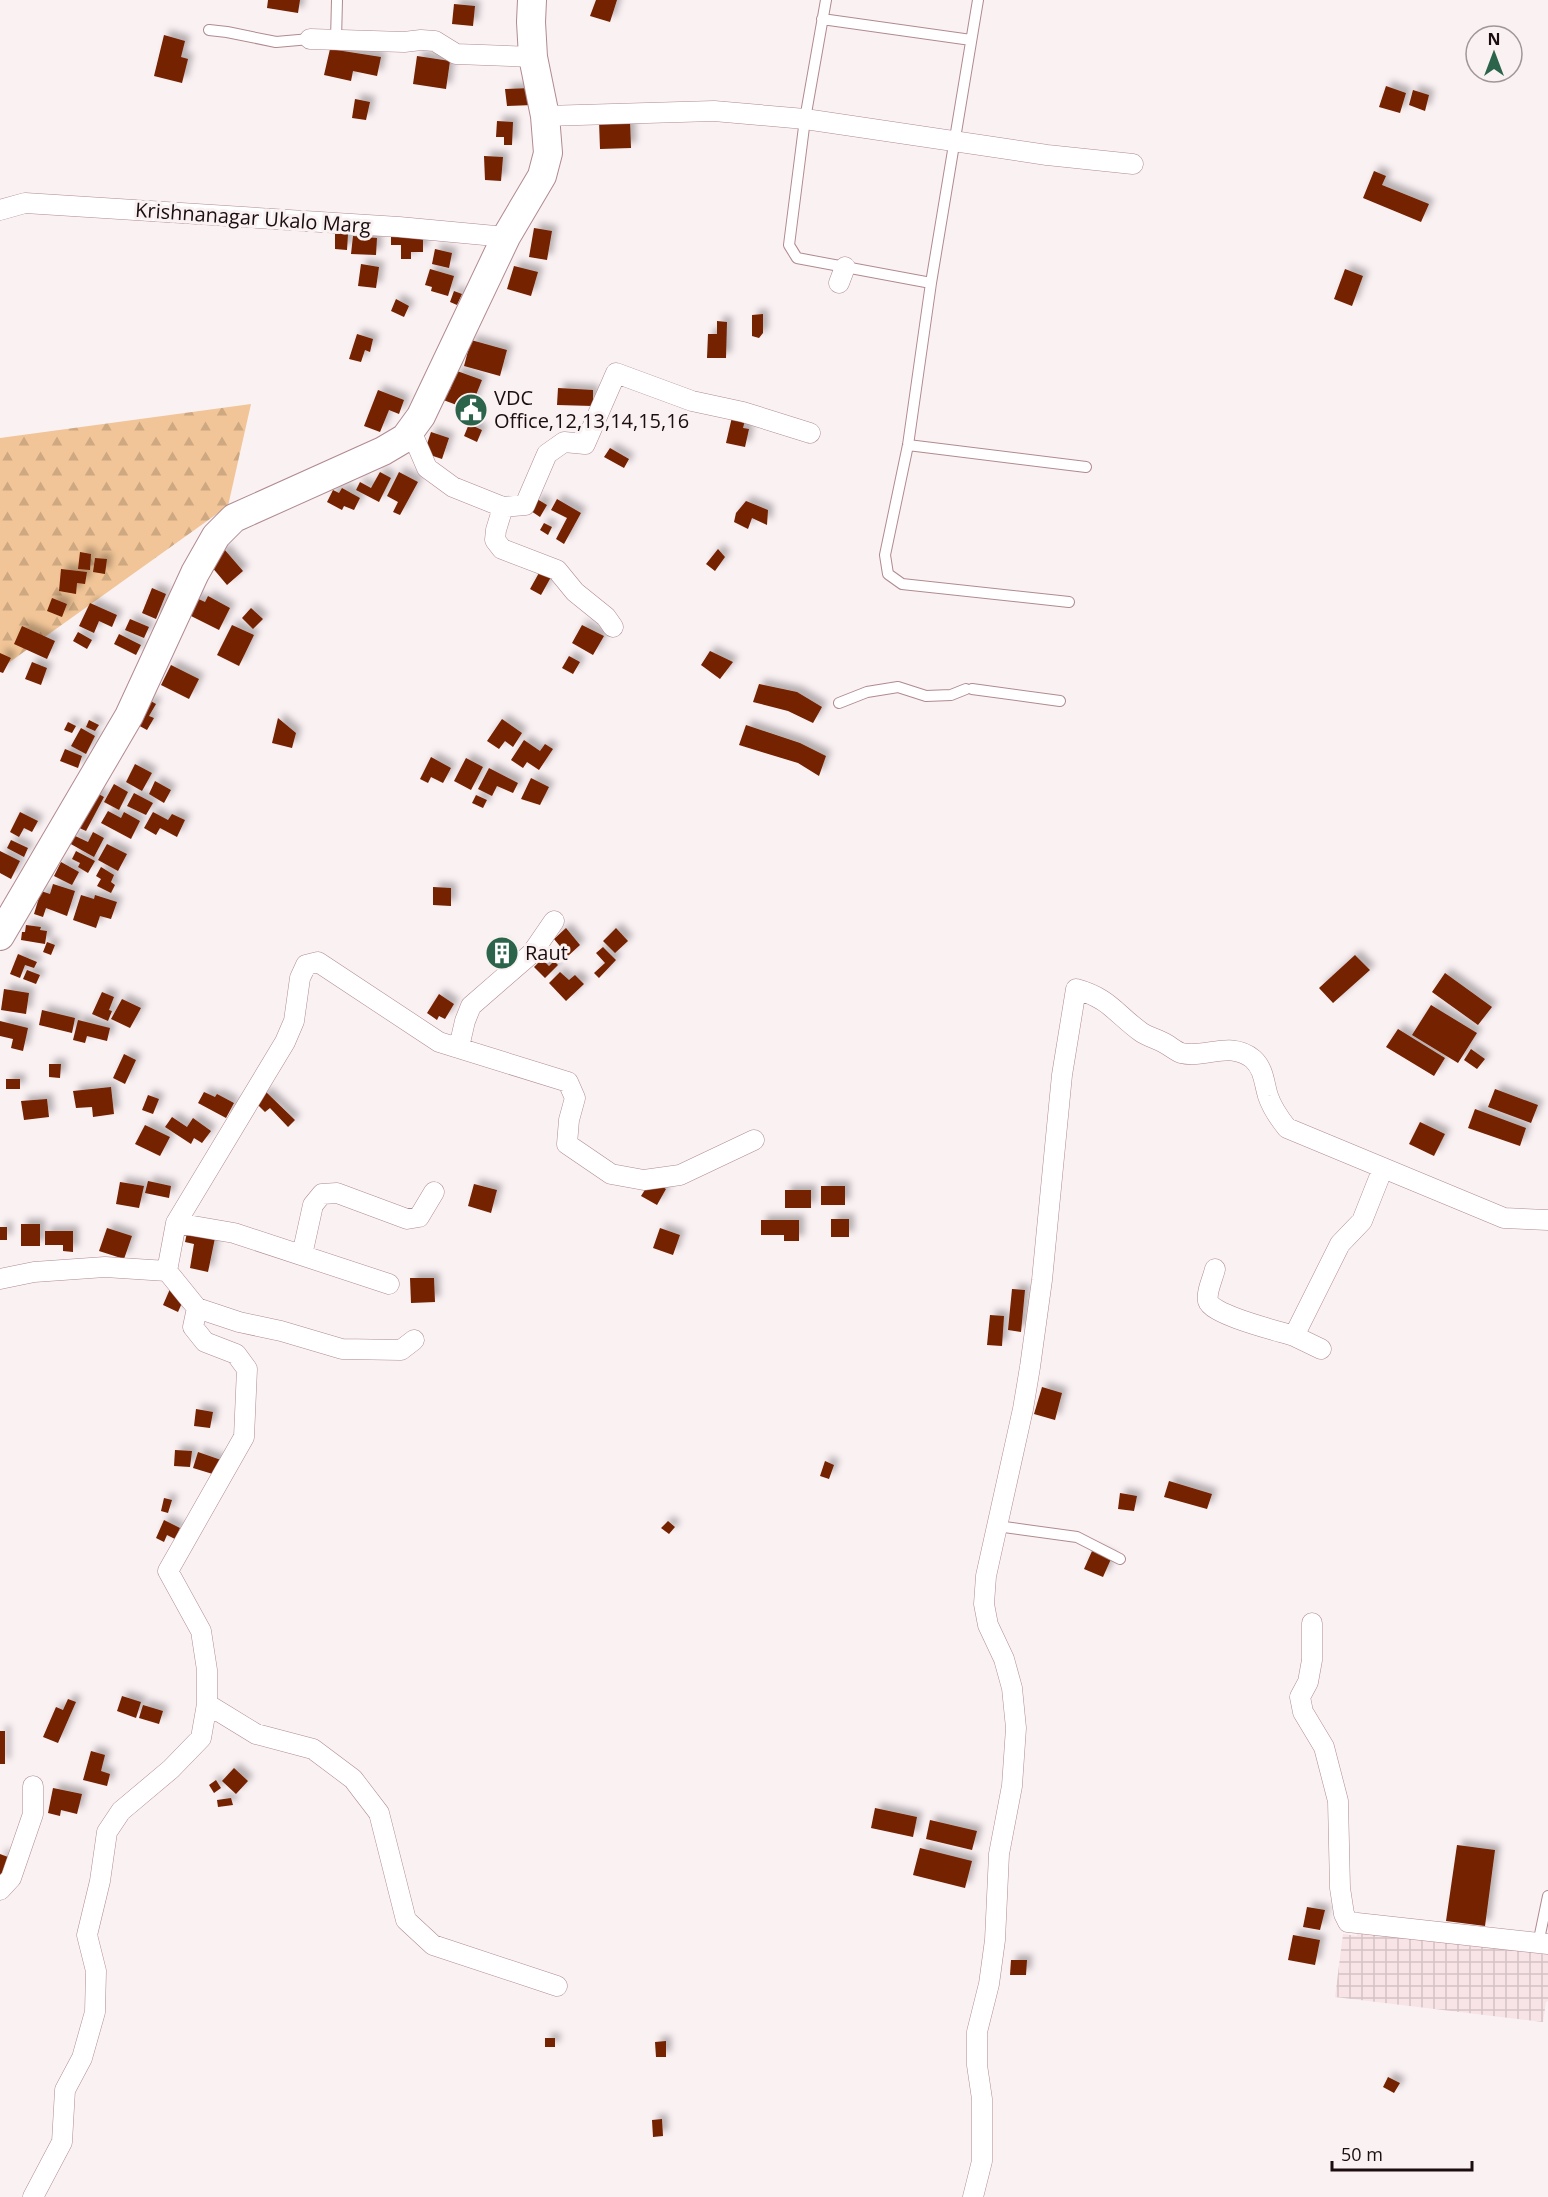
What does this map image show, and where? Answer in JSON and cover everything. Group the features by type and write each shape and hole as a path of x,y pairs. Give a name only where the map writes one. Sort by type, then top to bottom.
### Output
{"main road":[{"path":"2,930 129,716 195,573 216,536 234,518 383,451 405,438 421,416 506,237 542,176 548,153 545,116 533,57 532,0"}],"street":[{"path":"310,39 404,42 421,40 435,42 456,54 533,57"},
{"path":"545,116 714,111 805,119 1047,155 1133,164"},
{"name":"Krishnanagar Ukalo Marg","path":"0,210 26,203 399,227 506,237"},
{"path":"411,431 427,468 453,487 503,507 525,505 547,454 564,442 585,444 616,373 692,401 743,412 810,433"},
{"path":"503,507 495,540 502,549 557,570 575,592 606,617 612,627"},
{"path":"459,1047 471,1006 532,953 554,921"},
{"path":"167,1271 176,1223 285,1042 294,1021 300,978 306,965 318,962 439,1042 568,1082 575,1098 569,1120 567,1144 611,1174 644,1180 680,1175 754,1140"},
{"path":"973,2197 982,2161 982,2098 977,2065 977,2032 989,1984 996,1940 999,1854 1012,1786 1016,1728 1012,1688 1004,1659 988,1624 984,1604 986,1576 1023,1409 1030,1367 1062,1075 1076,989 1094,994 1141,1032 1179,1052 1191,1054 1226,1049 1242,1052 1254,1060 1263,1072 1268,1097 1275,1112 1287,1128 1504,1218 1548,1220"},
{"path":"1294,1336 1340,1244 1362,1221 1383,1168"},
{"path":"302,1255 313,1205 322,1194 337,1193 406,1219 418,1217 434,1192"},
{"path":"176,1223 234,1233 389,1284"},
{"path":"0,1279 34,1272 105,1267 167,1271 197,1308 239,1322 281,1331 342,1349 401,1350 414,1340"},
{"path":"1215,1269 1208,1296 1211,1308 1294,1336 1321,1349"},
{"path":"33,2197 62,2142 65,2090 82,2058 95,2012 96,1971 87,1935 100,1881 107,1832 121,1811 171,1769 201,1738 207,1704 207,1670 201,1631 168,1571 243,1437 247,1408 247,1370 236,1354 205,1342 193,1327 197,1308"},
{"path":"1312,1623 1312,1660 1308,1682 1300,1697 1303,1712 1324,1747 1338,1801 1340,1888 1347,1922 1543,1944"},
{"path":"207,1704 256,1734 313,1749 353,1779 379,1813 406,1920 433,1945 557,1986"},
{"path":"0,1890 11,1878 33,1814 33,1786"}],"lane":[{"path":"336,40 337,0"},
{"path":"826,0 805,119 789,245 797,258 842,275 931,283"},
{"path":"978,0 931,283 908,445 885,555 888,574 902,584 1070,602"},
{"path":"822,19 971,40"},
{"path":"209,30 276,42 310,39"},
{"path":"908,445 1086,467"},
{"path":"839,703 867,692 898,687 926,696 951,694 969,689 1060,701"},
{"path":"997,1526 1077,1537 1120,1559"},
{"path":"1543,1944 1548,1896"}],"shaded area":[{"path":"1358,1927 1548,1950 1548,2001 1543,2022 1335,1997 1343,1934 1357,1936"}],"green space":[{"path":"251,404 228,506 0,669 0,438"}],"building":[{"path":"268,0 300,0 298,13 267,8"},
{"path":"596,0 617,0 610,22 590,16"},
{"path":"454,4 475,6 473,26 452,24"},
{"path":"164,35 185,41 181,57 188,59 182,83 154,76"},
{"path":"330,49 381,57 377,76 353,71 351,81 324,75"},
{"path":"417,56 450,61 446,89 413,84"},
{"path":"1386,86 1406,93 1400,113 1379,107"},
{"path":"532,88 533,105 507,106 505,89"},
{"path":"1413,90 1429,95 1425,111 1409,105"},
{"path":"355,99 370,102 366,120 352,118"},
{"path":"630,120 631,148 600,149 599,121"},
{"path":"497,121 513,122 512,145 504,145 504,137 496,137"},
{"path":"484,156 503,157 501,181 485,180"},
{"path":"1374,171 1386,176 1382,185 1429,204 1421,222 1363,198"},
{"path":"534,228 552,231 547,260 529,257"},
{"path":"335,234 348,234 347,250 335,249"},
{"path":"353,236 377,238 376,255 351,254"},
{"path":"391,236 423,236 423,252 411,252 411,259 401,259 401,245 391,245"},
{"path":"435,249 452,253 449,268 432,264"},
{"path":"361,264 379,267 376,288 358,286"},
{"path":"514,266 538,272 531,296 507,289"},
{"path":"430,269 454,276 448,296 431,291 432,287 425,285"},
{"path":"1345,269 1363,276 1352,306 1334,299"},
{"path":"454,291 462,294 457,305 450,302"},
{"path":"396,299 409,306 404,317 391,311"},
{"path":"763,314 763,333 759,338 752,336 752,315"},
{"path":"717,321 727,322 726,358 707,358 708,334 717,334"},
{"path":"357,334 373,339 370,352 365,350 361,362 349,359"},
{"path":"471,340 507,350 500,376 464,366"},
{"path":"457,371 482,380 470,410 438,398 443,387 450,390"},
{"path":"558,388 593,390 593,406 557,405"},
{"path":"378,390 404,400 399,414 389,410 380,432 364,426"},
{"path":"732,417 745,420 743,428 749,429 745,447 726,443"},
{"path":"469,424 482,430 477,442 464,436"},
{"path":"431,432 449,438 442,459 424,453"},
{"path":"610,448 629,459 624,468 604,457"},
{"path":"380,472 391,478 379,502 356,490 360,482 371,488"},
{"path":"399,472 418,482 400,515 393,512 398,502 387,496"},
{"path":"342,488 360,498 354,510 344,506 342,510 327,502 333,490 339,493"},
{"path":"537,499 547,505 540,517 531,511"},
{"path":"557,499 581,513 564,544 556,539 567,518 551,510"},
{"path":"746,501 768,510 767,525 752,518 748,529 734,522 736,513"},
{"path":"544,523 552,527 548,535 540,530"},
{"path":"224,549 243,571 227,585 211,566 219,559 216,555"},
{"path":"718,549 725,557 715,571 706,564"},
{"path":"80,552 91,554 90,570 78,569"},
{"path":"95,558 107,559 105,574 93,572"},
{"path":"61,569 87,572 85,584 77,583 76,594 59,591"},
{"path":"540,571 551,577 541,595 530,589"},
{"path":"152,588 166,594 156,619 142,613"},
{"path":"208,596 230,608 219,630 185,613 194,597 205,602"},
{"path":"52,598 67,604 62,617 47,611"},
{"path":"90,603 117,615 112,627 99,621 94,633 79,626"},
{"path":"251,608 263,619 253,629 242,618"},
{"path":"130,619 149,627 144,638 125,630"},
{"path":"232,625 254,635 239,666 217,655"},
{"path":"582,625 604,636 593,655 572,643"},
{"path":"22,626 55,641 47,659 14,644"},
{"path":"78,632 92,640 87,649 73,641"},
{"path":"119,634 141,645 136,655 114,644"},
{"path":"710,651 733,662 720,679 701,665"},
{"path":"0,653 11,658 3,673 0,672"},
{"path":"569,656 580,662 573,674 562,668"},
{"path":"32,662 47,668 41,685 25,679"},
{"path":"171,665 199,679 189,699 161,685"},
{"path":"759,684 797,692 822,707 813,723 788,711 753,702"},
{"path":"149,700 156,704 149,716 154,718 147,730 136,724"},
{"path":"278,718 296,733 292,748 272,743"},
{"path":"502,719 522,733 513,747 505,741 499,749 487,741"},
{"path":"89,720 99,725 95,731 86,727"},
{"path":"68,722 76,726 72,733 64,730"},
{"path":"746,725 800,743 826,756 819,776 798,763 739,745"},
{"path":"81,728 95,736 86,754 71,746"},
{"path":"524,740 540,751 545,744 553,749 539,770 527,762 523,768 511,760"},
{"path":"65,749 82,756 78,768 60,761"},
{"path":"431,757 451,768 443,783 431,777 428,783 420,779"},
{"path":"466,758 483,767 471,790 454,781"},
{"path":"135,764 152,773 142,791 126,782"},
{"path":"489,768 518,783 513,793 497,786 492,796 478,789"},
{"path":"531,778 549,787 540,805 521,799"},
{"path":"155,781 171,790 164,803 149,794"},
{"path":"114,784 128,792 119,810 104,802"},
{"path":"93,791 104,797 86,831 75,826"},
{"path":"134,793 153,803 146,815 127,806"},
{"path":"476,795 487,800 483,808 472,803"},
{"path":"108,811 121,818 124,812 140,821 131,839 101,823"},
{"path":"20,812 38,821 32,832 24,828 19,837 10,832"},
{"path":"153,812 168,820 172,814 185,820 177,837 160,828 156,835 144,828"},
{"path":"93,832 104,838 94,857 69,843 73,835 88,842"},
{"path":"11,840 28,848 24,857 7,848"},
{"path":"107,844 127,854 118,871 98,860"},
{"path":"0,851 20,861 11,879 0,873"},
{"path":"76,851 95,861 88,873 78,867 80,863 72,859"},
{"path":"61,862 79,872 72,885 54,876"},
{"path":"101,867 114,875 111,882 115,885 111,893 97,886 101,879 96,876"},
{"path":"53,884 75,891 67,916 46,908 43,917 34,914 41,891 50,894"},
{"path":"433,887 451,888 451,906 433,905"},
{"path":"81,895 94,899 95,895 117,902 111,919 100,916 96,928 73,920"},
{"path":"26,925 41,927 40,930 47,931 45,944 21,940"},
{"path":"566,928 580,945 568,956 554,939"},
{"path":"616,928 628,941 615,953 603,941"},
{"path":"47,942 55,945 51,955 43,952"},
{"name":"Raut","path":"499,943 510,956 504,960 495,950"},
{"path":"603,947 616,960 599,978 594,973 605,963 596,953"},
{"path":"18,954 37,962 34,968 25,965 20,978 10,974"},
{"path":"1355,955 1370,970 1333,1003 1319,988"},
{"path":"542,959 549,966 554,961 558,965 545,978 534,967"},
{"path":"27,970 40,975 36,984 23,979"},
{"path":"560,972 569,980 575,975 584,984 566,1001 549,983"},
{"path":"1445,973 1492,1007 1478,1025 1432,992"},
{"path":"4,989 29,993 26,1014 1,1010"},
{"path":"102,992 114,997 108,1021 92,1014"},
{"path":"439,994 454,1004 445,1019 439,1016 437,1020 427,1013"},
{"path":"122,999 141,1008 130,1028 111,1019"},
{"path":"1431,1005 1477,1033 1458,1063 1412,1035"},
{"path":"42,1010 75,1018 72,1033 39,1025"},
{"path":"78,1020 110,1028 107,1041 87,1036 85,1043 73,1040"},
{"path":"0,1021 28,1028 23,1051 11,1048 13,1039 0,1036"},
{"path":"1398,1029 1445,1058 1434,1076 1386,1047"},
{"path":"1471,1049 1485,1059 1477,1069 1464,1060"},
{"path":"124,1054 136,1060 125,1084 113,1078"},
{"path":"49,1064 61,1064 60,1078 49,1077"},
{"path":"6,1079 20,1079 20,1089 6,1089"},
{"path":"111,1087 114,1114 93,1117 92,1107 76,1108 73,1091"},
{"path":"1495,1089 1538,1105 1531,1123 1488,1107"},
{"path":"204,1092 215,1097 217,1094 234,1103 226,1118 198,1103"},
{"path":"266,1092 295,1120 288,1127 270,1108 265,1112 255,1102"},
{"path":"148,1095 159,1099 153,1114 142,1110"},
{"path":"47,1099 49,1117 24,1120 21,1101"},
{"path":"1475,1109 1526,1128 1520,1146 1468,1128"},
{"path":"172,1117 187,1127 193,1118 211,1131 202,1143 194,1138 191,1144 165,1127"},
{"path":"1420,1122 1445,1134 1434,1156 1409,1144"},
{"path":"145,1125 170,1137 160,1156 135,1144"},
{"path":"148,1181 171,1186 169,1198 145,1193"},
{"path":"120,1182 144,1186 139,1208 116,1204"},
{"path":"474,1184 497,1190 491,1213 468,1206"},
{"path":"658,1184 666,1189 657,1205 641,1196 648,1185 654,1189"},
{"path":"821,1186 845,1186 845,1205 821,1205"},
{"path":"785,1190 811,1190 811,1208 785,1208"},
{"path":"831,1219 849,1219 849,1237 831,1237"},
{"path":"761,1220 799,1220 799,1241 784,1241 784,1235 761,1235"},
{"path":"21,1224 40,1224 40,1246 21,1246"},
{"path":"0,1227 7,1227 7,1240 0,1240"},
{"path":"107,1228 132,1236 124,1259 99,1251"},
{"path":"188,1228 216,1233 208,1272 190,1268 194,1244 185,1242"},
{"path":"660,1228 680,1235 673,1255 653,1248"},
{"path":"45,1231 73,1231 73,1252 63,1251 63,1245 45,1245"},
{"path":"410,1278 434,1278 435,1302 411,1303"},
{"path":"170,1289 185,1296 178,1312 163,1305"},
{"path":"1012,1289 1025,1290 1021,1332 1008,1330"},
{"path":"990,1315 1004,1316 1002,1346 987,1345"},
{"path":"1042,1387 1062,1393 1055,1420 1034,1414"},
{"path":"196,1409 213,1412 210,1428 194,1426"},
{"path":"175,1450 192,1451 190,1467 174,1466"},
{"path":"198,1452 221,1460 216,1475 193,1468"},
{"path":"825,1461 834,1465 829,1479 820,1476"},
{"path":"1169,1481 1212,1494 1207,1509 1164,1497"},
{"path":"1120,1493 1137,1496 1134,1511 1118,1509"},
{"path":"164,1498 172,1500 168,1513 161,1511"},
{"path":"164,1520 180,1528 175,1539 167,1535 164,1542 156,1538"},
{"path":"668,1521 675,1527 669,1534 661,1528"},
{"path":"1092,1551 1111,1559 1103,1577 1084,1569"},
{"path":"122,1696 141,1702 136,1718 117,1711"},
{"path":"68,1699 76,1702 58,1743 43,1737 56,1707 63,1710"},
{"path":"143,1705 163,1711 159,1724 139,1718"},
{"path":"0,1731 5,1731 5,1764 0,1764"},
{"path":"91,1751 105,1755 101,1771 110,1774 107,1786 83,1780"},
{"path":"234,1768 248,1781 236,1794 222,1781"},
{"path":"216,1780 221,1788 214,1793 209,1785"},
{"path":"53,1788 82,1794 77,1814 61,1810 60,1816 48,1813"},
{"path":"231,1798 233,1805 218,1807 217,1800"},
{"path":"875,1808 917,1817 913,1837 871,1828"},
{"path":"930,1820 977,1831 972,1850 926,1839"},
{"path":"1457,1845 1495,1850 1485,1926 1446,1921"},
{"path":"920,1848 972,1861 965,1888 913,1875"},
{"path":"0,1854 8,1857 0,1878"},
{"path":"1307,1907 1325,1910 1320,1930 1303,1927"},
{"path":"1293,1935 1320,1940 1315,1965 1288,1960"},
{"path":"1011,1960 1027,1960 1026,1975 1010,1975"},
{"path":"545,2038 555,2038 555,2047 545,2047"},
{"path":"666,2041 666,2057 656,2057 655,2042"},
{"path":"1388,2077 1400,2083 1394,2093 1383,2087"},
{"path":"662,2119 663,2136 653,2137 652,2120"}],"place":[{"name":"VDC Office,12,13,14,15,16","path":"471,410"},
{"name":"Raut","path":"502,953"}]}
